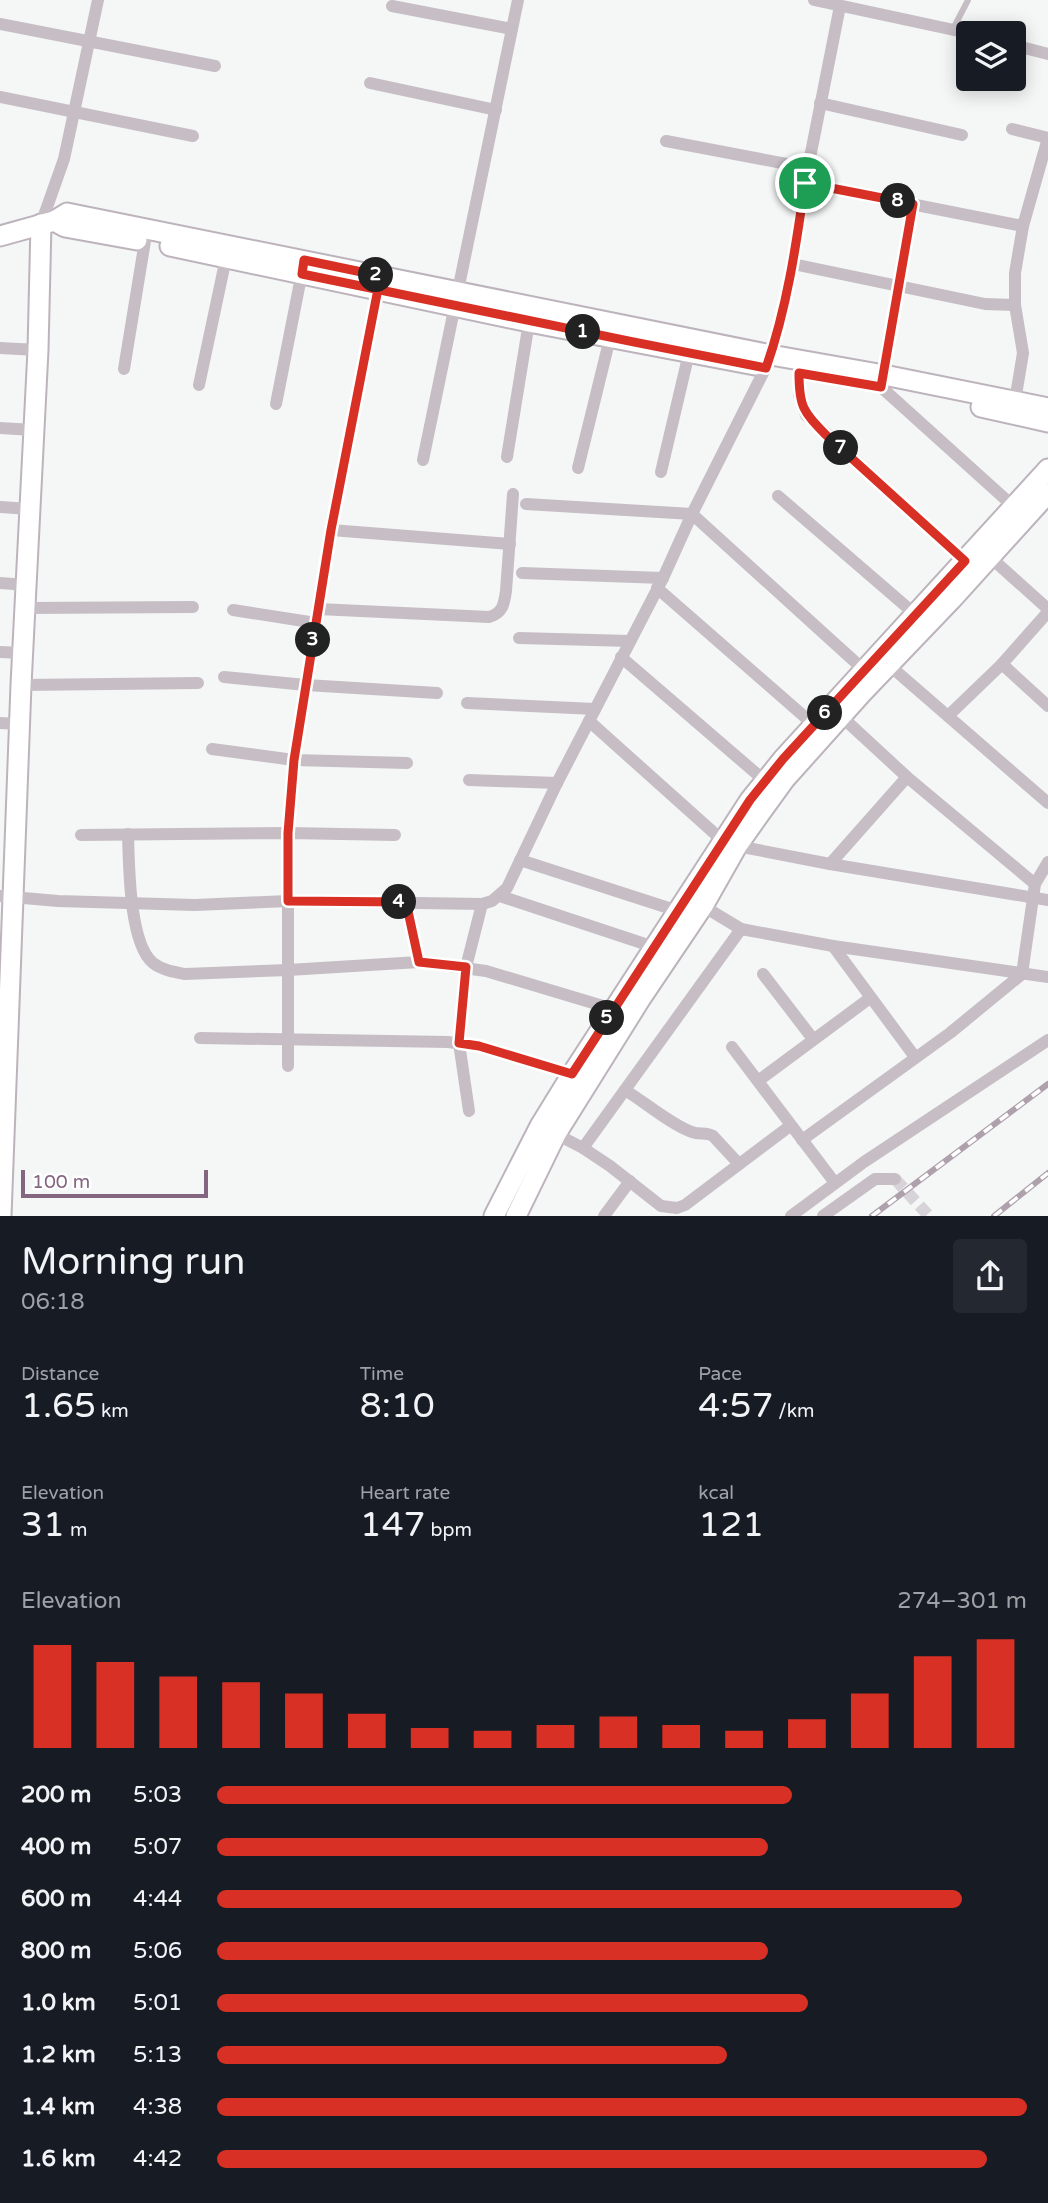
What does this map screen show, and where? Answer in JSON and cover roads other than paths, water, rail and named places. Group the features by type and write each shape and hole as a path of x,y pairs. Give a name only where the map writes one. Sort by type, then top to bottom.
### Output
{"street":[{"path":"1,1216 10,723 21,685 37,350 47,222 64,159 99,0"},
{"path":"423,460 518,0"},
{"path":"814,0 956,30"},
{"path":"392,6 512,29"},
{"path":"6,896 58,901 195,905 288,901 482,904 500,896 507,888 769,361 793,264 805,183 840,6"},
{"path":"0,24 215,66"},
{"path":"1026,48 1048,54"},
{"path":"370,83 496,110"},
{"path":"0,97 193,135"},
{"path":"820,103 962,135"},
{"path":"1012,129 1048,138 1023,226 1016,273 1015,305 1023,354 1015,401"},
{"path":"666,141 808,168"},
{"path":"805,183 1023,226"},
{"path":"882,381 913,204"},
{"path":"0,236 67,214 531,314 769,361 1048,408"},
{"path":"47,222 226,258 303,267"},
{"path":"124,369 145,242"},
{"path":"199,384 226,258"},
{"path":"793,264 985,304 1015,305"},
{"path":"276,404 303,267"},
{"path":"288,1066 288,833 294,760 331,530 380,283"},
{"path":"531,314 610,338 689,353 769,361 799,373 882,381 1048,422"},
{"path":"507,457 531,314"},
{"path":"578,468 610,338"},
{"path":"0,348 37,350"},
{"path":"661,472 689,353"},
{"path":"799,373 799,394 806,415 965,561"},
{"path":"882,381 1014,507"},
{"path":"0,428 33,430"},
{"path":"494,1216 548,1130 642,998 690,905 730,844 765,781 1048,469"},
{"path":"318,609 489,617 496,615 505,603 513,494"},
{"path":"778,496 916,615"},
{"path":"730,844 862,693 990,557 1045,503"},
{"path":"526,504 692,514 864,670"},
{"path":"0,507 30,509"},
{"path":"331,530 510,544"},
{"path":"948,716 1002,664 1048,611 990,557"},
{"path":"522,572 660,583 814,725"},
{"path":"0,583 26,585"},
{"path":"25,608 193,607"},
{"path":"233,610 316,623"},
{"path":"519,638 630,641"},
{"path":"0,652 23,653"},
{"path":"621,657 765,781"},
{"path":"1002,664 1048,706"},
{"path":"889,665 1048,803"},
{"path":"223,677 437,693"},
{"path":"21,685 198,683"},
{"path":"467,703 592,715 730,844 830,864 1048,900"},
{"path":"842,717 907,777 1035,884"},
{"path":"212,749 294,760 407,763"},
{"path":"830,864 907,777"},
{"path":"469,780 557,783"},
{"path":"128,834 131,903 144,953 159,967 170,971 185,974 419,962 486,971 613,1009"},
{"path":"81,835 395,835"},
{"path":"520,860 690,905 741,929 833,946 1048,977"},
{"path":"803,1140 950,1033 1022,974 1035,884 1048,862"},
{"path":"500,896 654,947"},
{"path":"406,902 419,962"},
{"path":"469,1111 459,1043 466,967 482,904"},
{"path":"516,1216 572,1074 654,947 690,905"},
{"path":"583,1148 741,929"},
{"path":"833,946 915,1057"},
{"path":"763,974 813,1039"},
{"path":"758,1081 870,998"},
{"path":"200,1038 459,1043 479,1046 572,1074"},
{"path":"791,1216 835,1183 1048,1040"},
{"path":"732,1047 835,1183"},
{"path":"625,1090 692,1133 708,1133 713,1136 739,1164"},
{"path":"548,1130 583,1148 661,1206 677,1208 685,1205 790,1126"},
{"path":"823,1216 875,1179 895,1179"},
{"path":"604,1216 630,1181"}],"lane":[{"path":"953,29 968,0"}],"tunnel":[{"path":"895,1179 929,1216"}],"railway":[{"path":"872,1216 1048,1084"},
{"path":"994,1216 1048,1173"}]}
